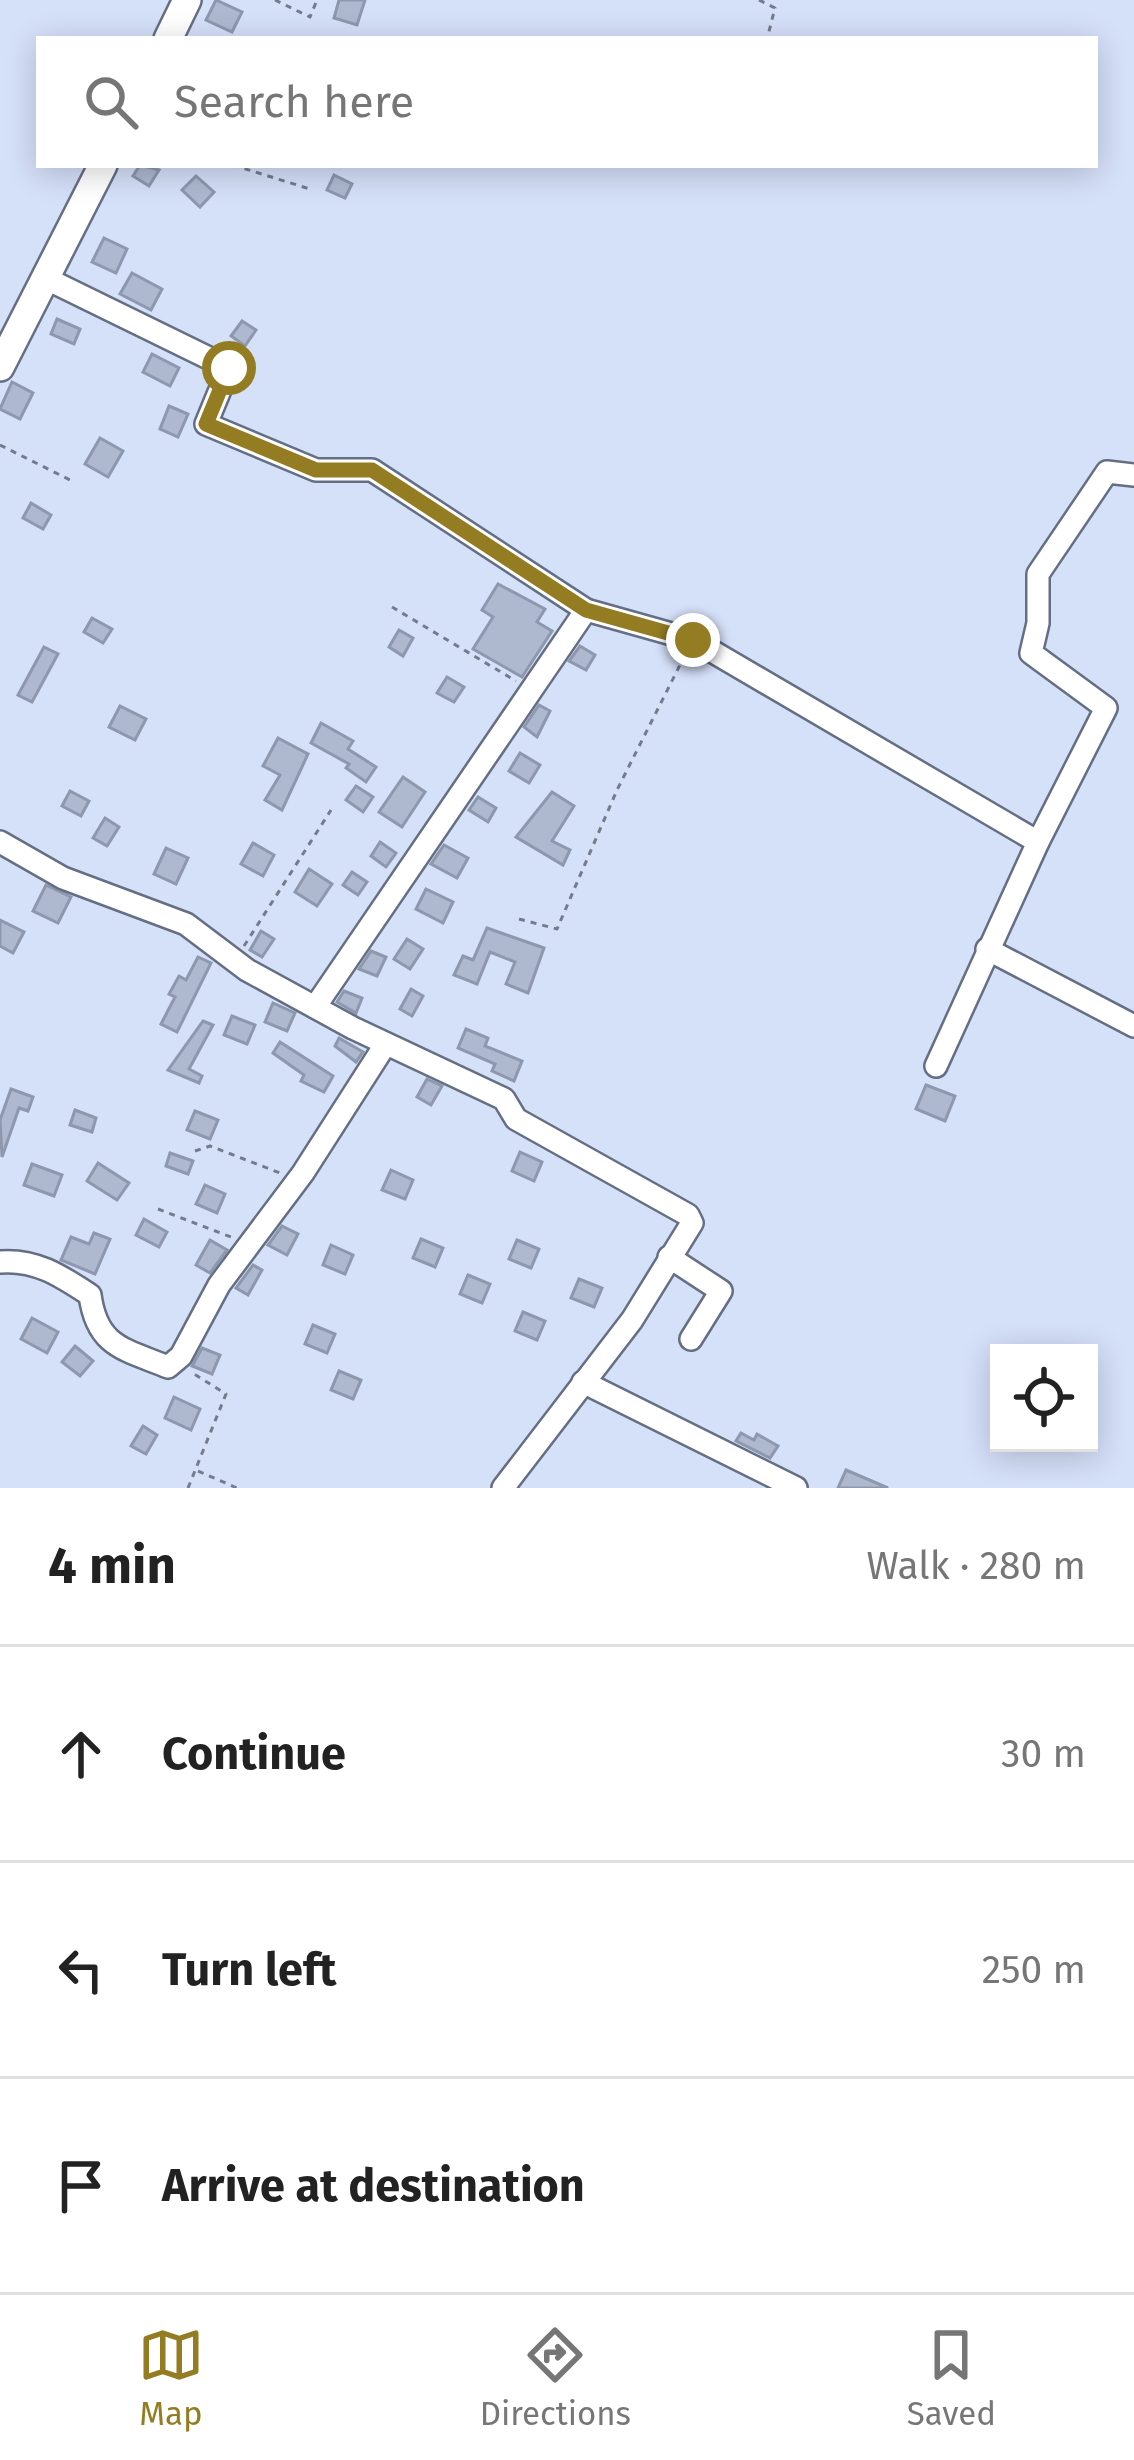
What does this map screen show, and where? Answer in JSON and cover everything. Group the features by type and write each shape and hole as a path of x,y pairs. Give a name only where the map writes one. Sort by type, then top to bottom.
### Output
{"main road":[{"path":"170,36 188,0"},
{"path":"0,367 101,168"}],"street":[{"path":"45,278 229,368 206,424 316,470 372,470 586,610 693,640 1038,842"},
{"path":"936,1066 987,949 1106,708 1031,653 1038,623 1038,574 1107,472 1134,475"},
{"path":"315,1007 586,610"},
{"path":"0,842 62,878 186,924 247,970 385,1045 504,1099 516,1119 688,1215 692,1223 632,1319 503,1488"},
{"path":"987,949 1134,1026"},
{"path":"0,1262 26,1262 57,1273 90,1295 94,1325 114,1345 168,1367 385,1045"},
{"path":"669,1258 721,1291 692,1339"},
{"path":"583,1382 796,1488"}],"path":[{"path":"275,0 310,16 317,0"},
{"path":"760,0 775,8 767,36"},
{"path":"243,168 313,190"},
{"path":"0,445 70,480"},
{"path":"392,607 533,692"},
{"path":"519,919 557,929 617,790 693,640"},
{"path":"237,958 331,810"},
{"path":"195,1151 210,1146 298,1180"},
{"path":"158,1209 250,1244"},
{"path":"175,1362 226,1394 188,1488"},
{"path":"196,1470 237,1488"}],"building":[{"path":"216,0 242,12 232,32 206,20"},
{"path":"339,0 365,0 357,25 334,18"},
{"path":"138,168 159,170 149,186 133,176"},
{"path":"334,175 352,184 345,198 327,190"},
{"path":"196,176 214,192 200,207 182,190"},
{"path":"104,238 127,249 116,273 92,262"},
{"path":"132,273 162,289 151,310 120,294"},
{"path":"57,319 80,329 74,344 51,334"},
{"path":"242,321 256,330 245,346 231,336"},
{"path":"152,354 179,368 170,386 143,372"},
{"path":"12,382 33,393 20,419 0,409"},
{"path":"169,406 188,414 178,437 160,429"},
{"path":"100,438 123,451 108,477 85,464"},
{"path":"31,503 51,515 43,529 23,518"},
{"path":"498,584 545,609 537,622 552,631 522,677 473,649 493,617 482,610"},
{"path":"92,618 112,629 103,643 84,632"},
{"path":"399,630 413,638 403,656 389,647"},
{"path":"580,646 595,655 586,670 569,661"},
{"path":"44,647 58,654 32,702 18,695"},
{"path":"447,677 464,687 454,702 437,693"},
{"path":"539,705 550,711 537,737 524,727"},
{"path":"120,706 146,719 135,740 109,727"},
{"path":"321,723 353,741 348,749 376,767 366,782 346,768 349,764 311,743"},
{"path":"278,738 308,754 282,810 265,800 280,775 263,766"},
{"path":"520,753 540,765 529,783 509,771"},
{"path":"403,777 425,792 402,827 379,812"},
{"path":"356,786 373,797 363,812 346,800"},
{"path":"70,791 89,801 81,816 62,806"},
{"path":"552,792 574,806 552,841 570,850 563,865 516,837"},
{"path":"478,797 496,808 488,822 469,810"},
{"path":"105,818 119,827 107,846 93,838"},
{"path":"380,842 396,853 386,867 371,856"},
{"path":"253,843 274,855 263,876 241,864"},
{"path":"444,845 468,858 457,878 431,864"},
{"path":"166,848 188,858 176,884 154,874"},
{"path":"309,869 332,884 317,906 295,892"},
{"path":"352,872 367,882 358,895 343,885"},
{"path":"46,885 71,897 58,923 33,911"},
{"path":"426,889 453,902 443,923 416,909"},
{"path":"0,920 24,932 13,953 0,946"},
{"path":"487,928 544,948 528,993 506,984 515,962 490,952 477,984 454,975 463,956 473,960"},
{"path":"261,931 274,939 262,957 250,950"},
{"path":"407,939 423,949 410,969 394,959"},
{"path":"371,951 386,957 377,976 359,969"},
{"path":"198,957 211,963 177,1032 161,1024 175,997 169,994 179,976 186,980"},
{"path":"411,989 423,996 412,1016 400,1009"},
{"path":"344,991 362,998 356,1013 337,1002"},
{"path":"273,1003 295,1013 287,1031 265,1022"},
{"path":"232,1016 255,1025 247,1044 224,1035"},
{"path":"203,1021 213,1025 189,1069 202,1076 199,1083 168,1070"},
{"path":"466,1029 488,1038 485,1046 522,1061 514,1081 492,1071 495,1064 458,1048"},
{"path":"339,1038 363,1052 356,1062 335,1046"},
{"path":"280,1042 333,1076 324,1092 301,1081 304,1075 273,1053"},
{"path":"427,1079 442,1086 431,1105 417,1097"},
{"path":"926,1085 955,1096 945,1121 916,1109"},
{"path":"11,1089 33,1097 28,1111 19,1108 2,1157 0,1120"},
{"path":"75,1110 96,1118 92,1132 70,1125"},
{"path":"195,1111 218,1120 210,1139 187,1130"},
{"path":"520,1152 542,1162 534,1181 512,1171"},
{"path":"170,1153 193,1161 188,1174 166,1166"},
{"path":"98,1163 129,1183 117,1200 87,1181"},
{"path":"32,1164 62,1175 54,1196 24,1185"},
{"path":"391,1170 413,1180 405,1199 382,1190"},
{"path":"205,1185 225,1194 217,1213 196,1204"},
{"path":"144,1219 167,1232 159,1247 136,1235"},
{"path":"282,1226 298,1234 287,1255 268,1245"},
{"path":"94,1233 110,1239 95,1274 61,1260 71,1237 89,1244"},
{"path":"421,1239 443,1248 435,1267 413,1258"},
{"path":"210,1240 227,1250 210,1273 196,1265"},
{"path":"517,1240 539,1249 531,1268 509,1259"},
{"path":"331,1245 353,1255 345,1274 323,1265"},
{"path":"253,1265 262,1270 248,1295 236,1288"},
{"path":"468,1275 490,1284 482,1303 460,1294"},
{"path":"579,1279 602,1288 594,1307 571,1298"},
{"path":"523,1312 545,1321 537,1340 515,1331"},
{"path":"32,1318 58,1332 47,1353 21,1339"},
{"path":"313,1325 335,1334 327,1353 305,1344"},
{"path":"75,1346 93,1361 80,1376 62,1362"},
{"path":"202,1348 220,1355 212,1374 192,1366"},
{"path":"339,1371 361,1380 353,1399 331,1390"},
{"path":"174,1397 200,1409 191,1430 165,1418"},
{"path":"143,1426 157,1435 146,1454 131,1446"},
{"path":"741,1433 754,1440 757,1434 778,1446 770,1458 736,1441"},
{"path":"846,1470 888,1488 838,1488"}],"route":[{"path":"229,368 206,424 316,470 372,470 586,610 693,640"}]}
